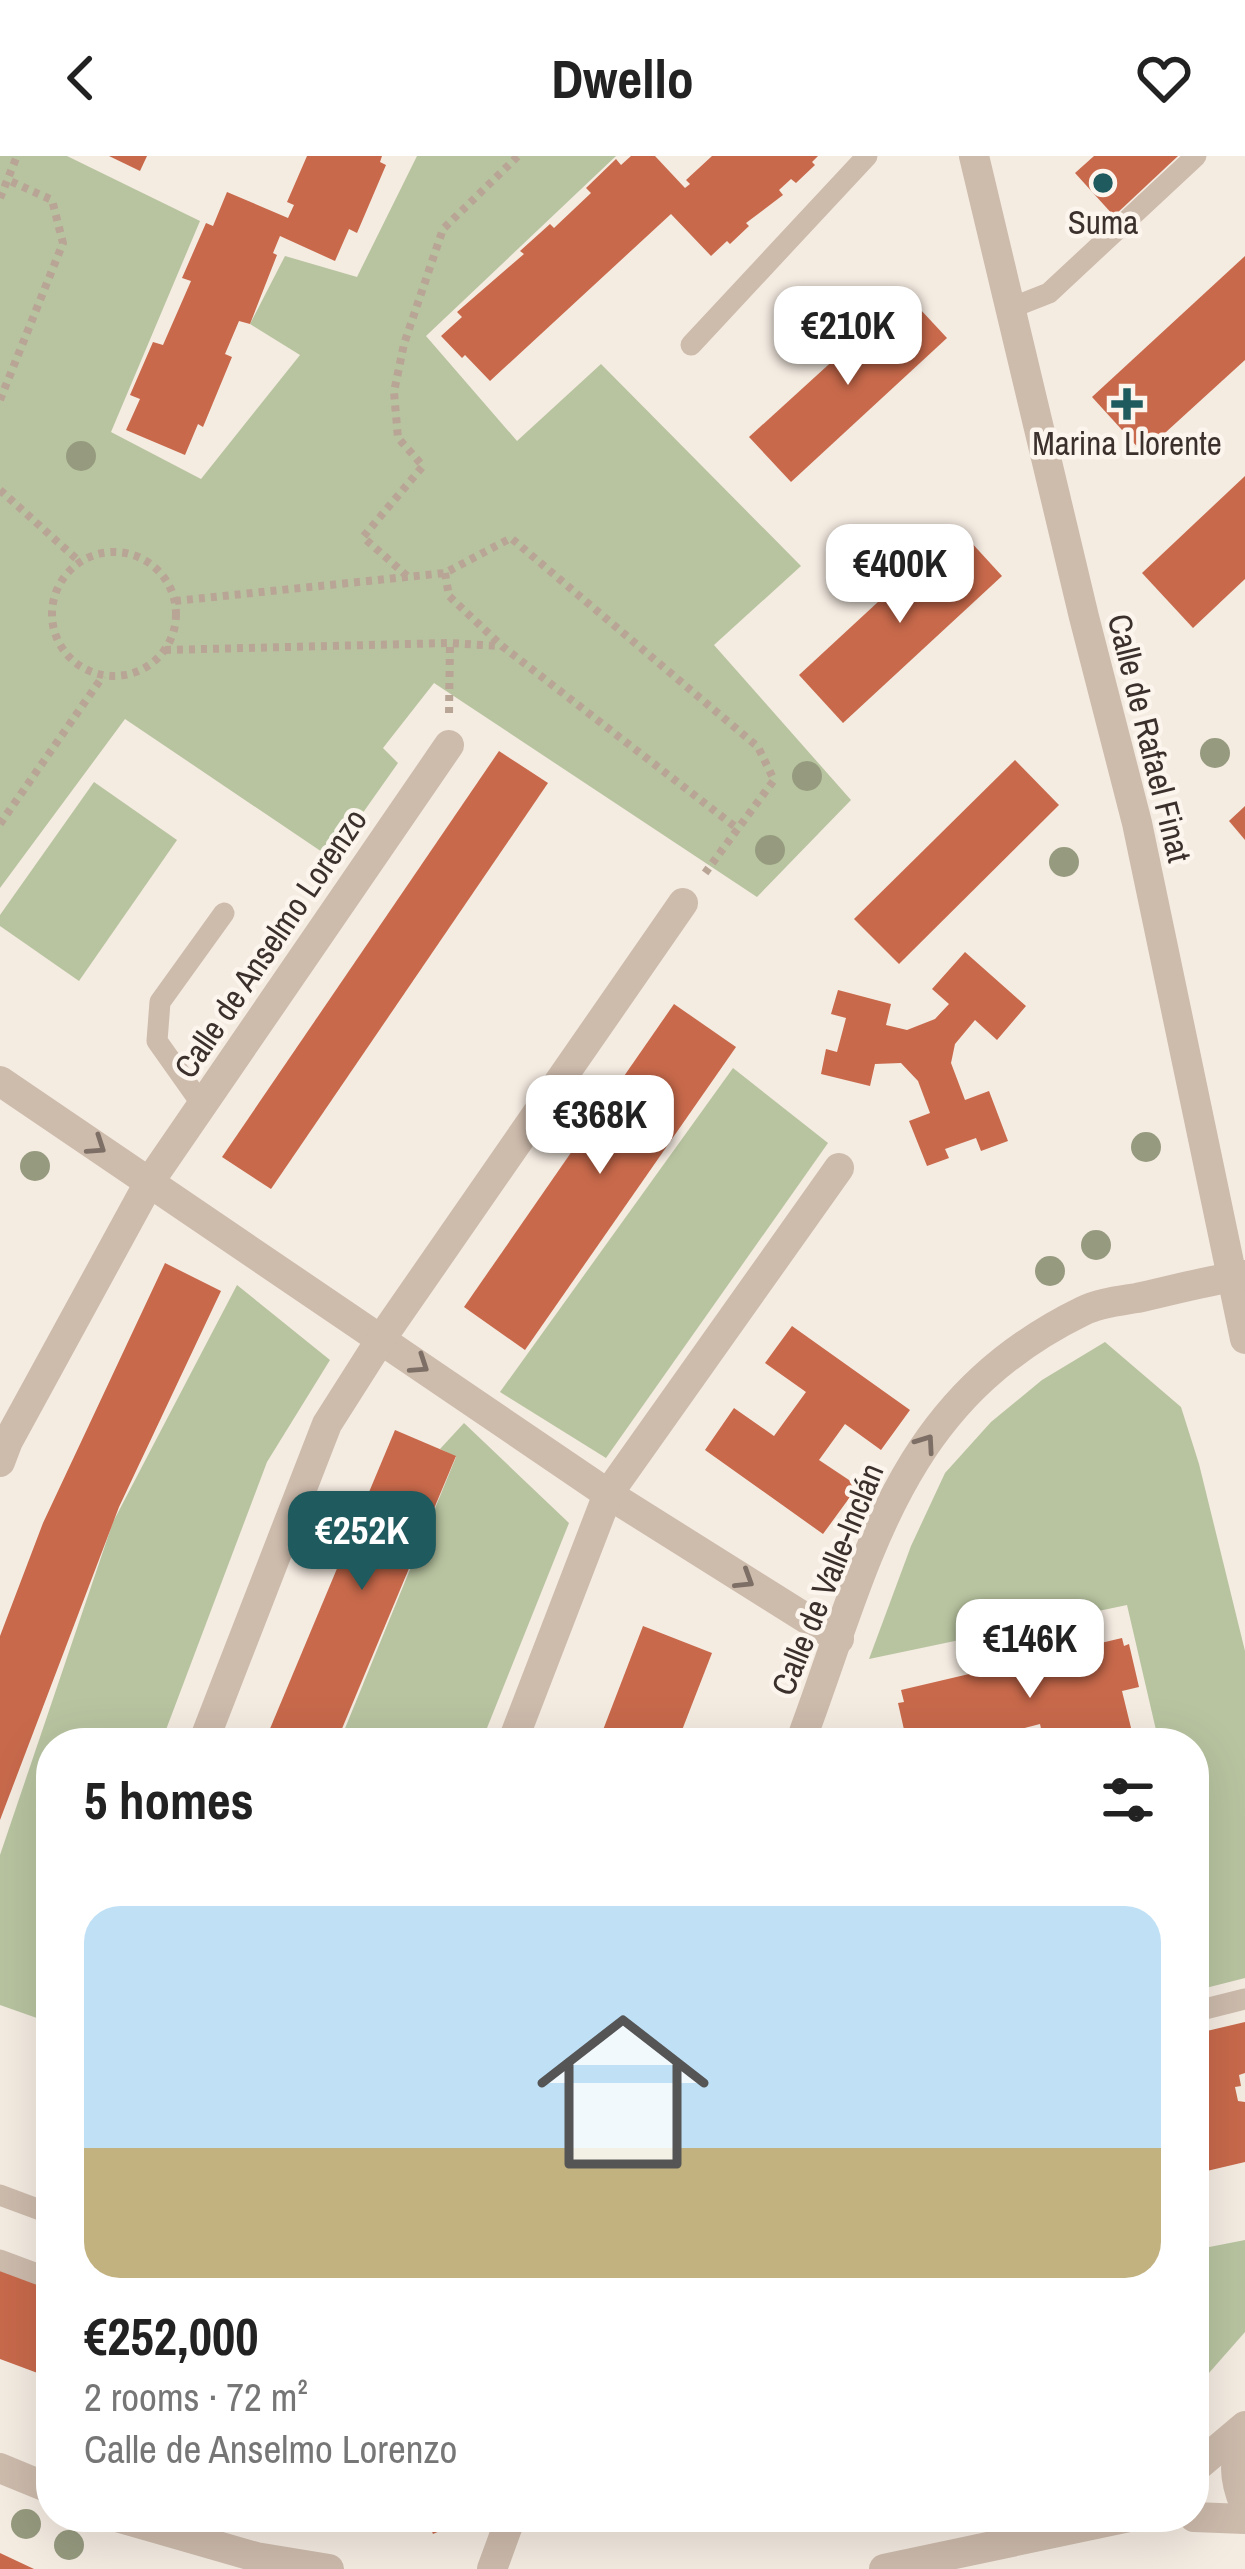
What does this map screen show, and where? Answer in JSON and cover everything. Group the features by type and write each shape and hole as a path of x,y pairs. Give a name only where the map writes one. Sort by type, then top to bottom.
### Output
{"street":[{"name":"Calle de Rafael Finat","path":"974,156 1137,824 1238,1276 1245,1339"},
{"name":"Calle de Anselmo Lorenzo","path":"0,1462 150,1181 449,745"},
{"path":"209,1728 327,1424 683,903"},
{"path":"0,1081 608,1494 839,1639"},
{"path":"518,1728 608,1494 839,1168"},
{"name":"Calle de Valle-Inclán","path":"806,1728 892,1496 928,1437 976,1384 1023,1346 1087,1308 1238,1276"},
{"path":"1209,2457 1245,2428"},
{"path":"1245,2428 1236,2452 1234,2480 1245,2506"},
{"path":"0,2468 36,2483"},
{"path":"1209,2518 1245,2519"},
{"path":"162,2532 254,2563 328,2569"},
{"path":"492,2569 506,2532"},
{"path":"884,2569 1058,2532"}],"lane":[{"path":"691,344 867,156"},
{"path":"1011,308 1049,293 1196,156"},
{"path":"202,1106 158,1041 160,1002 224,913"},
{"path":"1209,2008 1245,1999"},
{"path":"0,2195 36,2208"},
{"path":"0,2260 36,2273"}],"path":[{"path":"0,198 17,156"},
{"path":"408,577 363,537 423,466 398,438 394,392 404,344 442,229 518,156"},
{"path":"0,400 63,243 52,200 8,181"},
{"path":"0,490 80,562"},
{"path":"175,602 446,573 511,538 758,747 774,780 683,903"},
{"path":"98,554 137,556 155,567 175,602 176,619 165,650 138,672 104,676 84,669 67,656 56,638 52,616 64,577 98,554"},
{"path":"446,573 448,596 502,646 738,829"},
{"path":"165,650 450,643 502,646"},
{"path":"449,745 450,643"},
{"path":"0,824 104,676"}],"green space":[{"path":"0,156 67,156 200,221 111,432 201,479 300,355 250,324 285,256 357,277 417,156 616,156 426,336 517,441 601,364 801,566 714,645 851,800 757,897 434,683 383,748 398,763 331,858 125,719 0,888"},
{"path":"94,782 177,840 79,981 0,926 0,915"},
{"path":"733,1068 828,1143 606,1458 500,1392"},
{"path":"237,1285 330,1360 267,1462 167,1728 43,1728 113,1522"},
{"path":"1105,1342 1181,1407 1245,1651 1245,1978 1209,1987 1209,1728 1156,1728 1127,1605 869,1659 911,1546 945,1473 991,1422 1042,1380"},
{"path":"464,1423 569,1523 487,1728 345,1728 456,1457 440,1449"},
{"path":"36,1749 36,2018 0,2005 0,1855"},
{"path":"1245,2240 1245,2332 1209,2373 1209,2247"}],"building":[{"path":"109,156 147,156 140,171"},
{"path":"307,156 382,156 380,162 386,165 357,233 349,229 335,261 280,236 250,324 239,321 225,354 232,357 203,427 198,424 185,455 126,430 140,399 130,395 153,342 163,345 191,281 182,278 206,223 213,226 227,192 288,218 294,205 287,202"},
{"path":"631,156 655,156 685,188 690,184 686,180 712,156 818,156 796,183 791,179 779,190 783,195 711,256 671,214 490,381 441,336 462,317 457,312 524,254 520,251 550,224 554,228 591,193 586,188 616,159 621,165"},
{"path":"1094,156 1178,156 1114,216 1075,173"},
{"path":"1245,256 1245,360 1143,453 1092,397"},
{"path":"906,294 947,338 791,482 749,437"},
{"path":"1245,476 1245,579 1193,628 1142,573"},
{"path":"958,528 1002,576 843,723 799,675"},
{"path":"499,751 548,783 271,1189 222,1157"},
{"path":"1015,760 1059,805 899,964 854,919"},
{"path":"1245,806 1245,840 1229,821"},
{"path":"965,952 1026,1006 997,1040 975,1020 955,1044 951,1063 965,1100 989,1091 1008,1141 981,1151 976,1138 945,1149 949,1158 927,1166 909,1121 930,1113 918,1081 901,1063 875,1064 870,1086 821,1074 826,1049 837,1052 846,1018 831,1014 838,990 891,1004 886,1025 907,1030 935,1019 949,1004 932,989"},
{"path":"674,1004 736,1047 525,1350 464,1307"},
{"path":"165,1263 221,1291 119,1507 0,1820 0,1636 43,1523"},
{"path":"792,1326 910,1410 881,1450 845,1424 819,1460 858,1486 823,1534 705,1450 734,1408 774,1436 806,1392 765,1363"},
{"path":"395,1430 456,1456 342,1728 270,1728"},
{"path":"643,1626 712,1653 683,1728 604,1728"},
{"path":"1122,1638 1124,1646 1129,1644 1139,1687 1122,1691 1131,1728 1041,1728 1040,1724 904,1728 898,1703 904,1702 901,1690"},
{"path":"1245,2022 1245,2073 1239,2075 1241,2086 1235,2087 1238,2101 1245,2102 1245,2162 1209,2170 1209,2030"},
{"path":"0,2270 36,2283 36,2372 0,2359"},
{"path":"0,2553 34,2569 0,2569"}],"place":[{"name":"Suma","path":"1103,183"},
{"name":"Marina Llorente","path":"1127,404"}]}
